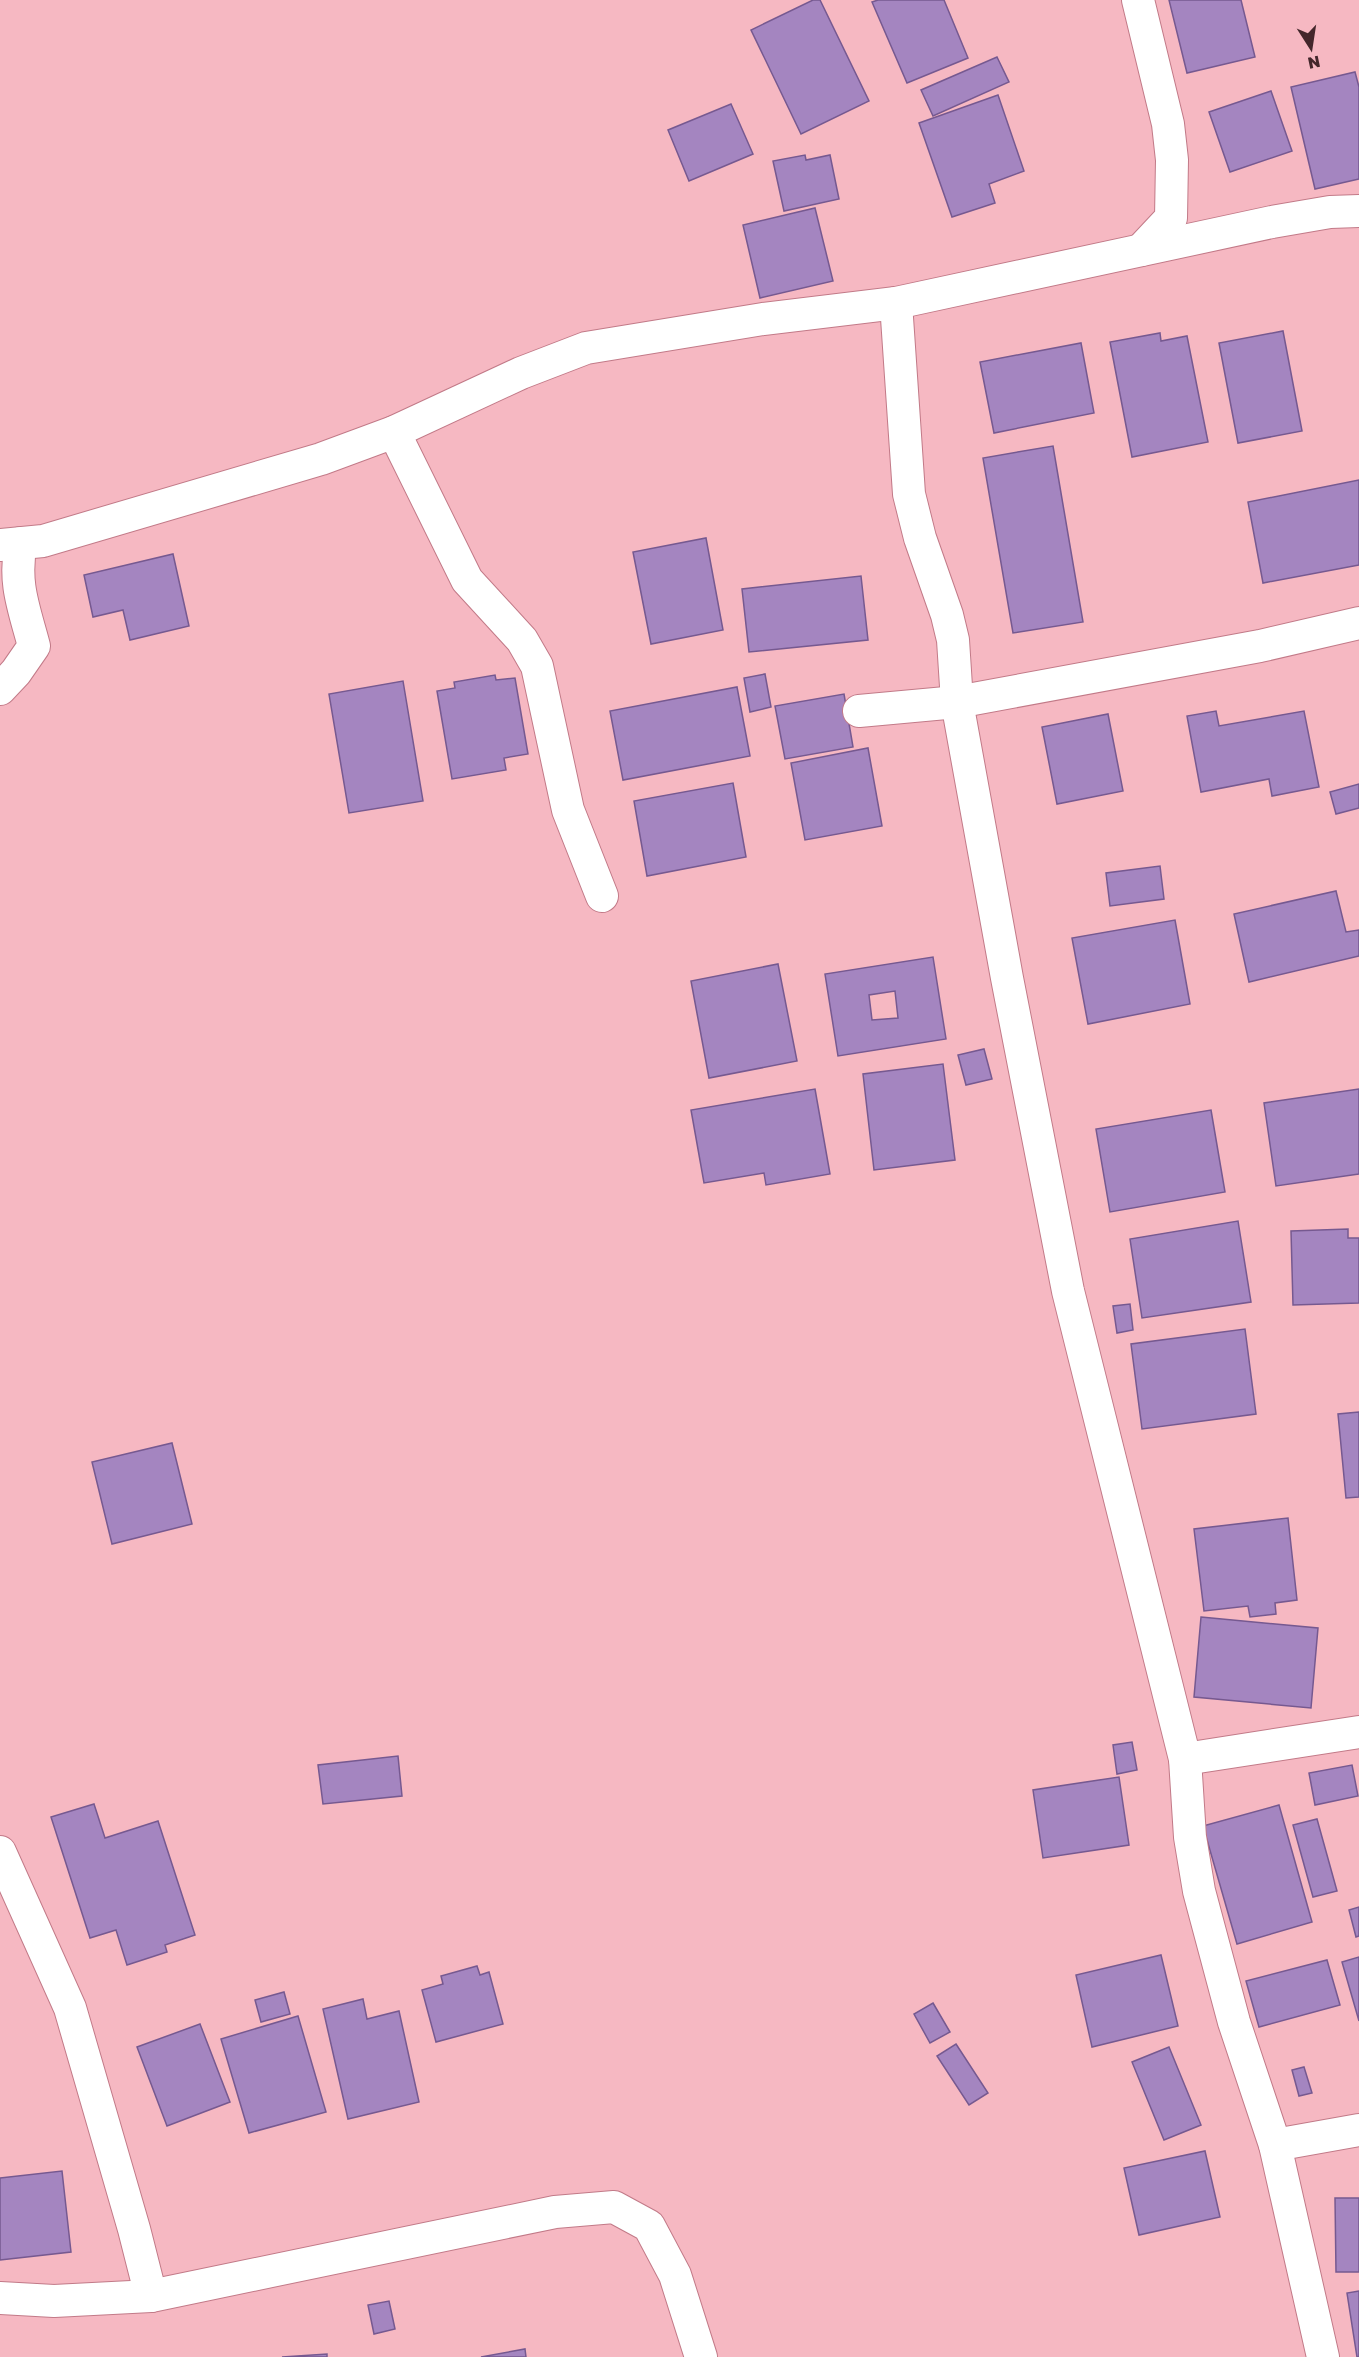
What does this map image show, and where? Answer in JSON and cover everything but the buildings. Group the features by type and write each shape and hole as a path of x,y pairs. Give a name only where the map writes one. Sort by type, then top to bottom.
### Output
{"street":[{"path":"1138,0 1168,124 1172,159 1172,218 1141,250"},
{"path":"0,689 16,672 34,646 19,592 17,566 10,544 43,541 321,459 394,432 521,373 586,348 763,319 896,303 1226,231 1330,212 1359,211"},
{"path":"1172,218 1226,231"},
{"path":"896,303 909,494 920,538 951,632 957,702 1007,978 1068,1291 1185,1760 1190,1837 1199,1892 1233,2022 1275,2145 1323,2357"},
{"path":"394,432 467,580 522,640 537,666 568,810 603,896"},
{"path":"859,711 957,702 1260,645 1359,623"},
{"path":"1185,1760 1359,1732"},
{"path":"0,1852 70,2008 151,2296"},
{"path":"1275,2145 1359,2130"},
{"path":"0,2298 54,2301 151,2296 555,2212 614,2207 649,2226 675,2275 701,2357"}]}
